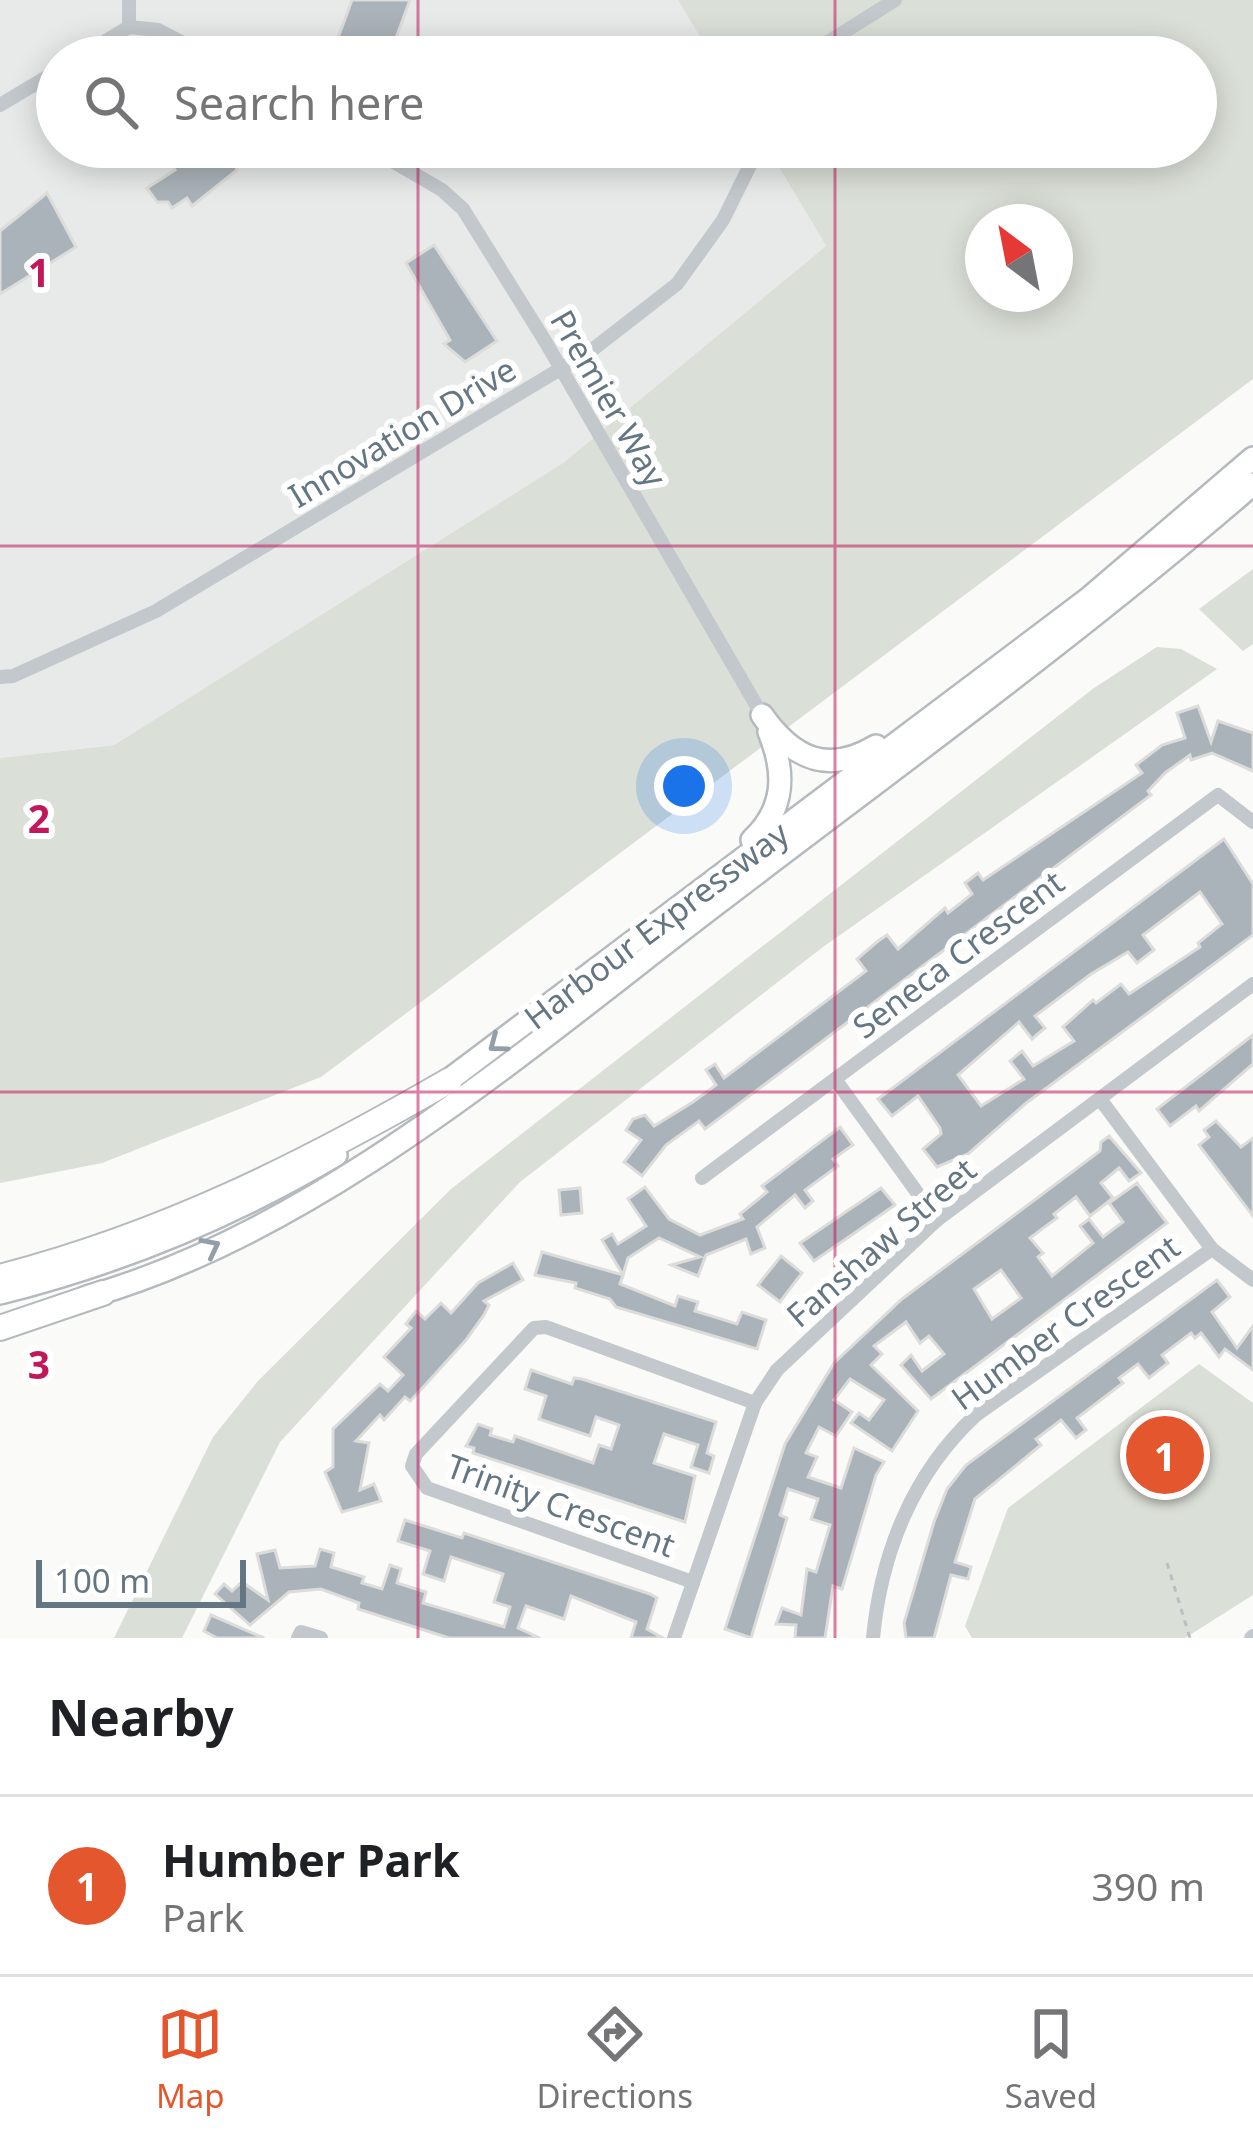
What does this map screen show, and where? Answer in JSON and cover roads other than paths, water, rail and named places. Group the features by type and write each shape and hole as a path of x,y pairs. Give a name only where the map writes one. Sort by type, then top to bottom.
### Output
{"highway":[{"path":"0,1277 177,1222 329,1150 450,1080"},
{"path":"0,1325 104,1293"}],"main road":[{"name":"Harbour Expressway","path":"0,1293 94,1270 233,1211 373,1133 967,692 1088,598 1253,458"},
{"name":"Harbour Expressway","path":"104,1293 254,1226 422,1128 1032,664 1253,484"},
{"path":"762,716 800,756 843,763 967,692"},
{"path":"679,908 775,813 781,770 762,716"}],"street":[{"path":"129,0 129,27"},
{"path":"838,36 895,0"},
{"path":"114,36 129,27 170,36"},
{"path":"0,105 36,83"},
{"name":"Premier Way","path":"404,168 463,209 762,716"},
{"name":"Innovation Drive","path":"0,676 13,676 156,610 561,369 677,284 723,220 749,168"},
{"name":"Seneca Crescent","path":"937,1220 835,1079 1218,795 1253,822"},
{"name":"Fanshaw Street","path":"674,1638 690,1580 755,1402 777,1370 937,1220 1253,984"},
{"path":"702,1178 835,1079"},
{"path":"1100,1100 1212,1250 1253,1280"},
{"name":"Humber Crescent","path":"873,1638 877,1597 905,1513 946,1442 976,1414 1212,1250"},
{"name":"Trinity Crescent","path":"690,1580 427,1488 412,1466 416,1454 533,1328 546,1327 755,1402"},
{"path":"298,1638 301,1632 321,1638"}],"place":[{"name":"Humber Park","path":"1165,1455"}]}
